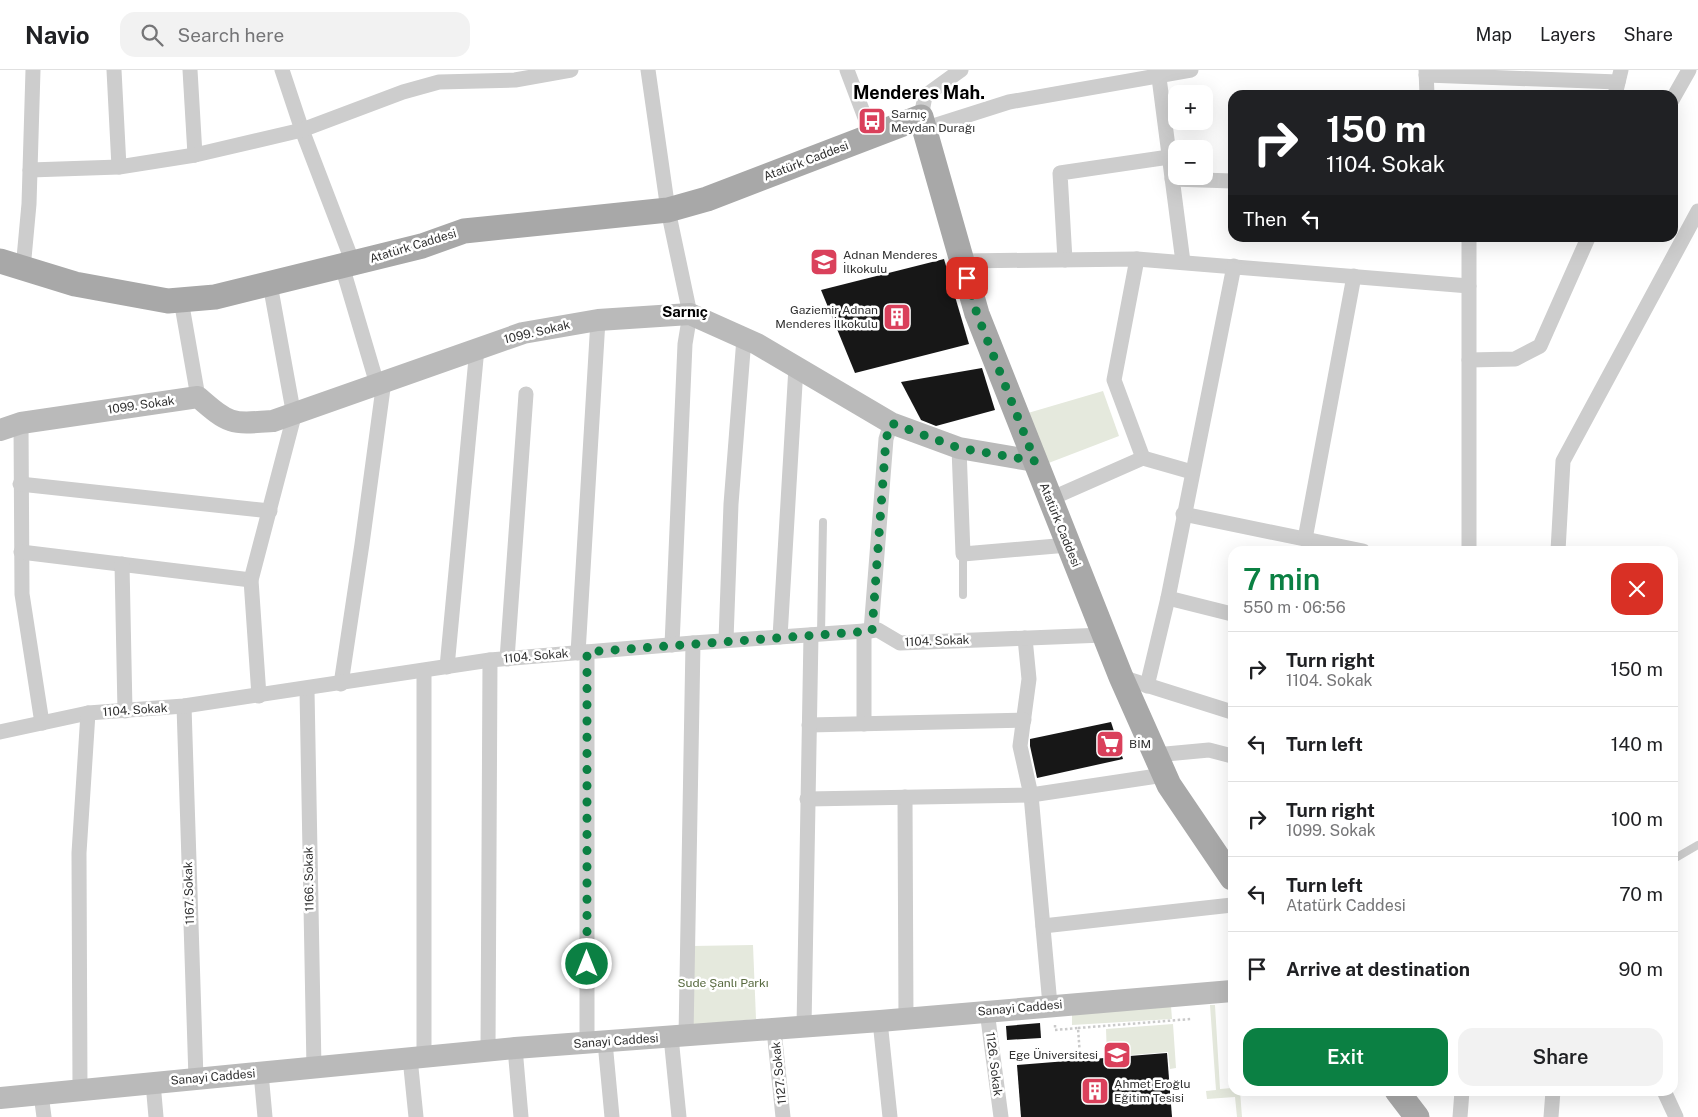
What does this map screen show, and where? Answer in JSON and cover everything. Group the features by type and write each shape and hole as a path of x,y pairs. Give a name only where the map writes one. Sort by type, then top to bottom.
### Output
{"main road":[{"name":"Atatürk Caddesi","path":"11,265 76,284 168,301 215,297 422,246 464,230 668,210 707,199 872,136 923,123 977,314 1121,677 1169,784 1228,872"},
{"path":"1401,1096 1417,1117"}],"street":[{"path":"11,265 30,170 33,70"},
{"path":"114,70 119,167"},
{"path":"190,70 195,155"},
{"path":"282,70 348,264 380,382 362,544 341,684"},
{"path":"30,170 119,167 195,155 302,130 403,92 439,82 515,80 571,70"},
{"path":"648,70 668,210 690,314 685,344 672,644"},
{"path":"846,70 872,136"},
{"path":"961,70 925,96 923,123 1010,102 1158,72 1191,70"},
{"path":"1678,90 1689,70"},
{"path":"1158,72 1168,143"},
{"path":"1427,90 1426,72 1496,73 1618,82"},
{"path":"1065,260 1060,173 1168,157"},
{"path":"1213,180 1228,181"},
{"path":"1173,185 1183,262"},
{"path":"1558,546 1563,461 1698,211"},
{"path":"1469,546 1470,242"},
{"path":"1469,360 1515,359 1540,346 1586,242"},
{"path":"962,261 1137,259 1469,286"},
{"path":"1137,259 1114,380 1143,458"},
{"path":"1147,686 1168,598 1183,514 1234,266"},
{"path":"1305,539 1354,276"},
{"path":"258,696 251,580 294,416 270,284"},
{"path":"181,300 198,397"},
{"name":"1099. Sokak","path":"10,426 198,397 222,418 240,423 273,421 294,416 380,382 523,333 598,320 690,314 744,338 891,423 959,448 1035,461"},
{"path":"598,320 582,652 596,1042 612,1117"},
{"path":"726,640 731,504 744,338"},
{"path":"447,667 477,348"},
{"path":"780,637 796,367"},
{"path":"507,659 526,394"},
{"path":"864,724 868,631 886,439 891,423"},
{"path":"10,426 20,484 22,594 42,723"},
{"path":"959,448 962,554 1068,545"},
{"path":"1050,499 1143,458 1192,472"},
{"path":"20,484 270,511"},
{"path":"1183,514 1339,546"},
{"path":"21,552 251,580"},
{"path":"122,564 125,710"},
{"path":"1168,598 1228,613"},
{"name":"1104. Sokak","path":"0,730 88,713 184,706 307,690 490,660 672,644 878,630 900,643 1104,635"},
{"path":"804,1027 809,725 816,635"},
{"path":"1025,638 1029,679 1020,746 1031,795 1051,1005"},
{"path":"679,1117 678,1036 693,643"},
{"path":"488,1050 490,660"},
{"path":"416,1117 424,671"},
{"path":"1121,677 1228,711"},
{"name":"1166. Sokak","path":"307,690 314,1068"},
{"name":"1167. Sokak","path":"184,706 196,1079"},
{"path":"80,1090 79,853 88,713"},
{"path":"809,725 1024,720"},
{"path":"808,799 1031,795 1160,765 1208,750 1228,755"},
{"path":"905,797 906,1019"},
{"path":"1043,926 1228,905"},
{"name":"Sanayi Caddesi","path":"0,1098 488,1050 774,1030 1228,991"},
{"name":"1126. Sokak","path":"988,1011 1001,1117"},
{"path":"880,1021 890,1117"},
{"name":"1127. Sokak","path":"774,1030 783,1117"},
{"path":"514,1048 521,1117"},
{"path":"261,1073 265,1117"},
{"path":"153,1083 156,1117"},
{"path":"41,1094 44,1117"},
{"path":"1460,1117 1462,1096"},
{"path":"1551,1117 1553,1096"},
{"path":"1666,1096 1676,1117"}],"lane":[{"path":"816,635 823,522"},
{"path":"962,554 963,595"},
{"path":"1678,857 1698,845"}],"path":[{"path":"1051,1005 1055,1030 1191,1019"},
{"path":"1078,1028 1080,1056"}],"green space":[{"path":"1103,391 1119,436 1046,464 1028,413"},
{"name":"Sude Şanlı Parkı","path":"753,945 756,1019 690,1026 692,946"},
{"path":"1210,1005 1215,1005 1220,1089 1228,1088 1228,1096 1240,1096 1242,1117 1237,1117 1235,1097 1207,1099 1206,1091 1216,1090"},
{"path":"1171,1006 1172,1019 1072,1025 1072,1014"},
{"path":"1173,1024 1176,1068 1170,1069 1168,1052 1107,1057 1106,1029"}],"building":[{"name":"Gaziemir Adnan Menderes İlkokulu","path":"944,259 969,344 855,373 821,290"},
{"path":"982,368 995,410 936,426 921,420 901,382"},
{"path":"1111,722 1123,759 1037,778 1030,739"},
{"path":"1040,1023 1041,1038 1007,1040 1006,1026"},
{"name":"Ahmet Eroğlu Eğitim Tesisi","path":"1167,1053 1172,1117 1021,1117 1017,1065"}],"place":[{"name":"Sarnıç Meydan Durağı","path":"872,121"},
{"name":"Adnan Menderes İlkokulu","path":"824,262"},
{"name":"Gaziemir Adnan Menderes İlkokulu","path":"897,317"},
{"name":"BİM","path":"1110,744"},
{"name":"Ege Üniversitesi","path":"1117,1055"},
{"name":"Ahmet Eroğlu Eğitim Tesisi","path":"1095,1091"}],"district":[{"name":"Menderes Mah.","path":"919,92"},
{"name":"Sarnıç","path":"685,311"}],"route":[{"path":"587,964 587,652 872,631 886,439 891,423 959,448 1035,461 977,314 967,278"}]}
